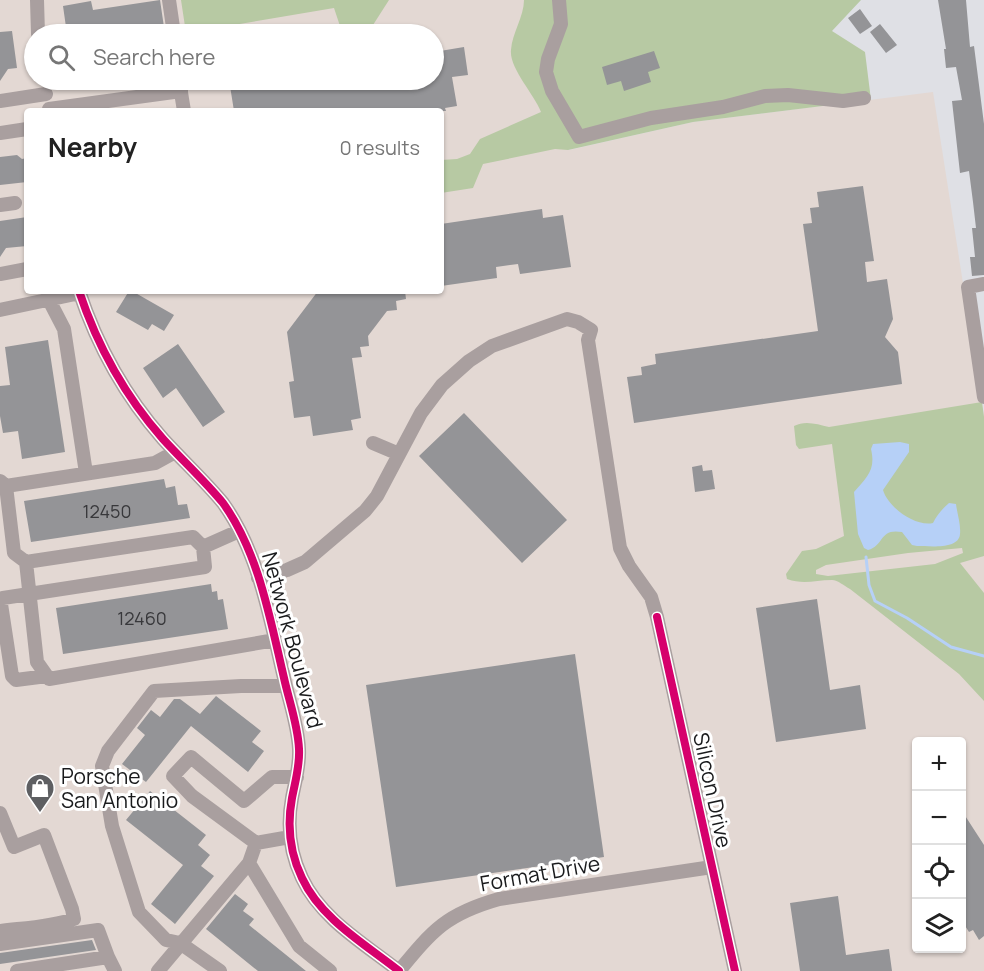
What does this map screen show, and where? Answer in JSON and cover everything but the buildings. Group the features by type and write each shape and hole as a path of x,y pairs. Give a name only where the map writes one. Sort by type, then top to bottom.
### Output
{"street":[{"path":"37,0 38,24"},
{"path":"169,0 173,24"},
{"path":"559,0 561,24 548,59 546,72 552,91 579,137 651,118 723,107 765,96 788,95 843,101 864,98"},
{"path":"0,101 33,90"},
{"path":"46,90 49,108"},
{"path":"59,108 154,90"},
{"path":"181,90 184,108"},
{"path":"0,133 24,129"},
{"path":"0,205 15,203"},
{"path":"0,274 24,270"},
{"path":"984,284 968,287 984,397"},
{"path":"0,310 72,294"},
{"name":"Network Boulevard","path":"81,294 107,359 140,410 231,514 258,578 298,738 299,762 290,812 290,837 297,866 316,901 335,921 399,971"},
{"path":"49,300 64,329 86,473"},
{"name":"Silicon Drive","path":"399,454 421,413 442,385 469,361 492,346 567,319 578,322 591,330 588,340 620,548 629,566 651,597 657,616 735,971"},
{"path":"258,578 305,562 365,511 377,496 399,454 373,443"},
{"path":"47,675 16,680 12,676 1,604 3,598 204,567 203,547 193,537 26,562 14,553 3,483 155,463 176,452"},
{"path":"203,547 239,531"},
{"path":"26,562 37,662 49,679 275,640"},
{"path":"220,971 180,943 166,940 139,912 112,826 102,766 108,750 154,691 286,686"},
{"path":"290,837 256,843 192,796 173,776 191,758 244,801 272,777 297,777"},
{"path":"0,931 52,925 74,919 44,835 14,847 1,817"},
{"path":"158,971 249,863 256,843"},
{"path":"249,863 299,946 330,971"},
{"name":"Format Drive","path":"399,971 430,934 451,918 474,906 499,899 712,867"},
{"path":"0,944 98,930 115,971"},
{"path":"17,971 108,957"}],"shaded area":[{"path":"0,0 540,0 569,150 693,122 933,92 984,417 984,971 0,971"}],"green space":[{"path":"181,0 389,0 374,24 339,24 334,8 239,24 185,24"},
{"path":"524,0 861,0 832,31 865,52 871,100 693,122 568,150 555,149 483,164 473,188 444,193 444,160 457,159 470,154 480,139 541,112 511,57 512,44"},
{"path":"982,402 984,417 984,556 960,563 984,593 984,701 959,674 841,583 832,580 804,582 787,579 786,574 802,551 816,549 844,536 832,444 799,449 796,445 794,426 807,423 829,427","holes":["962,548 963,553 935,564 828,576 816,574 816,570 826,565 908,553"]}],"water":[{"path":"900,442 909,444 909,452 883,490 886,496 890,503 903,514 918,522 926,523 933,523 949,503 956,504 960,534 955,543 943,546 912,545 902,532 895,531 889,532 873,548 868,550 864,548 858,534 854,492 871,468 873,444"}],"waterway":[{"path":"866,557 869,585 875,601 907,618 951,647 984,656"}],"cycle path":[{"path":"80,294 94,331 124,388 149,423 223,503 246,543 262,587 297,731 299,762 291,808 290,829 292,849 302,878 310,893 332,918 358,941 399,971"},
{"path":"657,617 735,971"}],"place":[{"name":"Porsche San Antonio","path":"40,814"}]}
